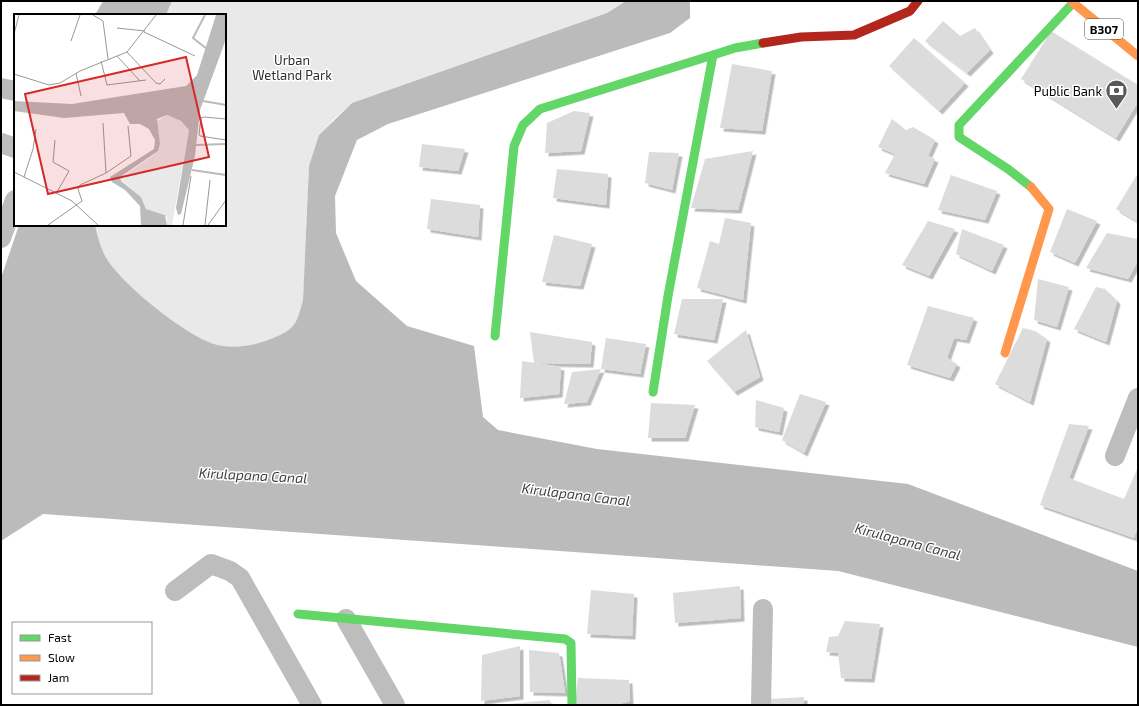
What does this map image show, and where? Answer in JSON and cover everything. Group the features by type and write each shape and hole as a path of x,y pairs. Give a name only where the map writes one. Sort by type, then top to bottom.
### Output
{"street":[{"path":"495,336 514,146 523,125 540,109 735,48 801,37 854,35 910,11 918,1"},
{"path":"1005,353 1050,209 1041,195 1028,183 959,137 959,125 1072,2"},
{"name":"B307","path":"1072,2 1138,56"},
{"path":"653,392 668,296 713,55"},
{"path":"1,143 14,148"},
{"path":"1,238 14,203"},
{"path":"1116,456 1138,398"},
{"path":"175,591 211,564 230,571 240,578 312,705"},
{"path":"761,705 763,609"},
{"path":"298,614 565,639 571,643 572,705"},
{"path":"346,619 395,705"}],"green space":[{"name":"Urban Wetland Park","path":"172,1 626,1 607,13 352,103 319,135 309,166 303,300 296,322 288,333 255,344 234,347 221,346 201,339 153,306 111,265 104,254 95,226 226,226 226,14 166,14"}],"water":[{"path":"103,1 172,1 166,14 96,14"},
{"name":"Kirulapana Canal","path":"626,1 690,1 690,18 670,33 388,124 357,140 335,196 336,233 356,281 407,326 474,346 483,417 498,430 597,449 908,484 1138,571 1138,647 838,571 43,514 1,541 1,278 19,226 95,226 104,254 111,265 153,306 186,330 201,339 221,346 241,346 268,340 289,330 293,326 296,322 303,300 309,166 319,135 352,103 607,13"}],"building":[{"path":"943,21 960,36 975,28 990,50 967,73 925,41"},
{"path":"1051,31 1138,85 1138,102 1116,138 1021,79"},
{"path":"914,38 965,83 939,111 889,66"},
{"path":"732,64 772,71 762,131 720,128"},
{"path":"574,111 590,113 581,151 545,153 547,123"},
{"path":"892,119 906,130 913,127 935,140 928,156 935,159 924,184 885,173 895,154 878,147"},
{"path":"422,144 465,149 458,171 419,167"},
{"path":"753,151 738,210 691,208 705,159"},
{"path":"649,152 679,153 672,190 645,183"},
{"path":"557,169 608,174 606,205 553,198"},
{"path":"1138,173 1138,222 1116,209"},
{"path":"951,175 997,191 985,220 938,210"},
{"path":"431,199 480,205 478,237 427,229"},
{"path":"1067,209 1097,221 1075,263 1050,252"},
{"path":"725,218 751,223 743,300 697,288 710,241 719,244"},
{"path":"928,221 955,229 929,276 902,265"},
{"path":"962,229 1004,245 992,271 956,254"},
{"path":"1107,233 1138,239 1138,261 1128,279 1086,268"},
{"path":"554,235 592,244 580,286 542,282"},
{"path":"1038,279 1069,287 1057,327 1034,320"},
{"path":"1096,287 1105,289 1117,301 1106,342 1074,329"},
{"path":"682,299 723,299 714,340 674,334"},
{"path":"928,306 974,318 966,340 954,338 947,358 957,364 950,378 907,365"},
{"path":"1023,328 1035,331 1047,339 1030,402 995,384"},
{"path":"746,330 760,377 734,392 707,361"},
{"path":"530,332 592,342 590,364 534,363"},
{"path":"606,338 646,344 640,374 601,369"},
{"path":"522,361 561,367 559,394 520,398"},
{"path":"601,369 587,402 564,404 572,372"},
{"path":"800,394 826,402 804,453 782,440"},
{"path":"756,400 784,408 779,432 755,427"},
{"path":"651,403 695,405 685,438 648,438"},
{"path":"1069,424 1089,426 1069,478 1124,499 1138,467 1138,527 1134,538 1040,505"},
{"path":"740,586 741,618 675,623 673,593"},
{"path":"591,590 634,594 632,636 587,634"},
{"path":"845,621 880,624 871,679 841,678 838,653 826,652 829,637 838,636"},
{"path":"520,646 520,696 481,701 482,655"},
{"path":"529,650 559,653 565,693 530,692"},
{"path":"578,678 629,680 630,701 616,705 575,705"},
{"path":"804,697 804,705 770,705 770,699"},
{"path":"549,700 553,705 509,705 509,704"}],"waterway":[{"path":"1,88 14,91"}],"traffic: fast":[{"path":"1031,187 1008,169 959,137 959,125 1073,3"},
{"path":"653,392 668,296 713,55 735,48 763,43"},
{"path":"495,336 514,146 523,125 540,109 713,55"},
{"path":"298,614 565,639 571,643 572,705"}],"traffic: slow":[{"path":"1071,1 1138,56"},
{"path":"1005,353 1049,209 1031,187"}],"traffic: jam":[{"path":"763,43 801,37 854,35 910,11 918,1"}],"place":[{"name":"Public Bank","path":"1117,110"}]}
